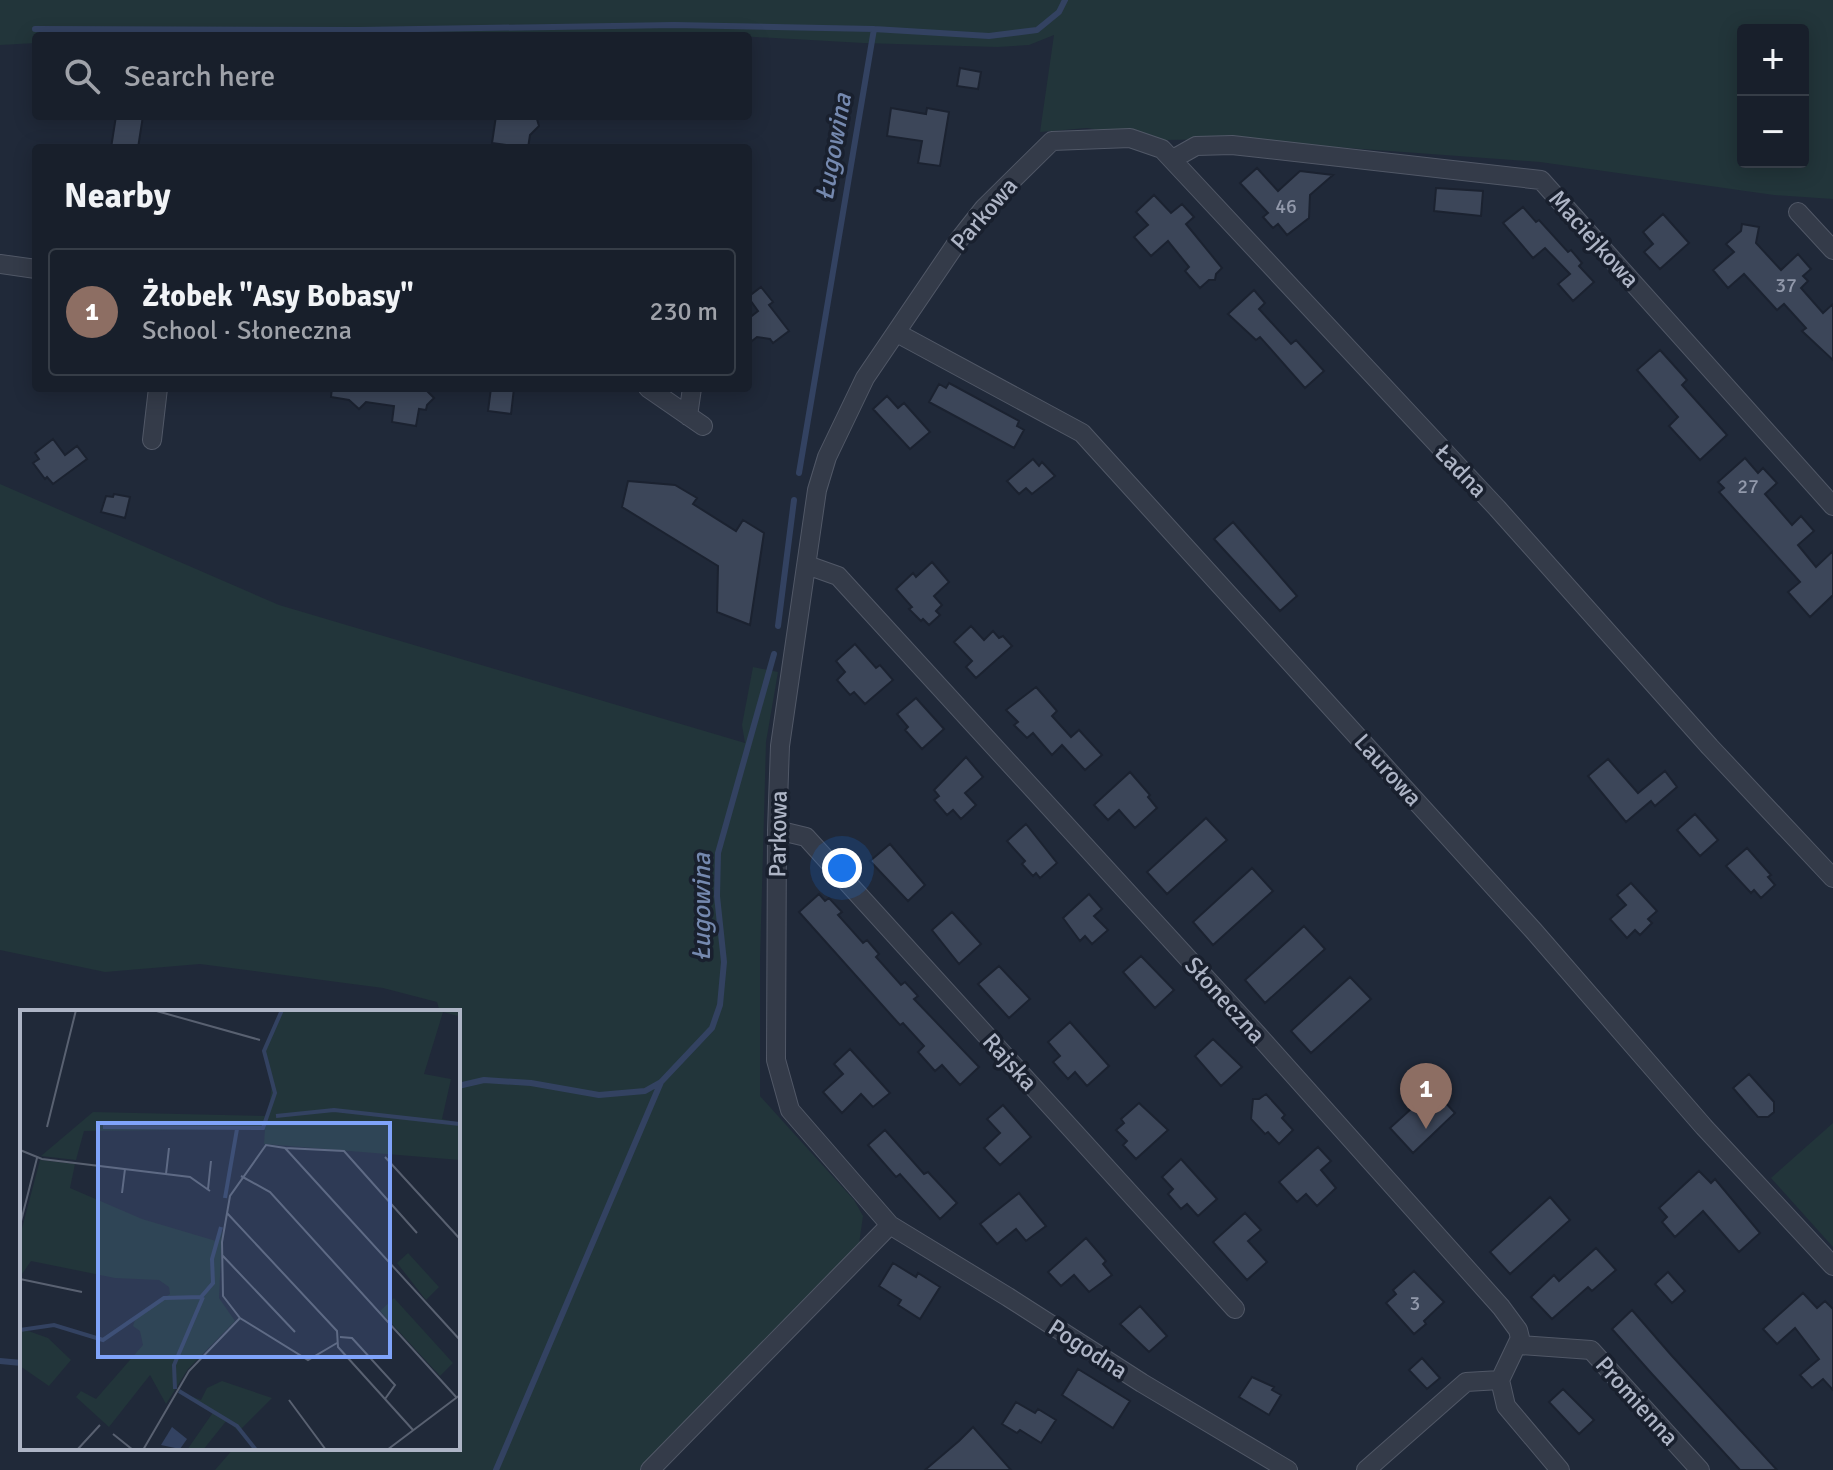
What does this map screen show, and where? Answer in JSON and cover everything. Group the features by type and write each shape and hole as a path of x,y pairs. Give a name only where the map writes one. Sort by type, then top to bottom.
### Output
{"street":[{"name":"Ładna","path":"1052,141 1130,138 1162,149 1173,159 1497,508 1700,736 1833,878"},
{"name":"Parkowa","path":"890,1225 790,1110 776,1060 777,830 784,715 817,490 827,457 858,391 958,241 984,208 1052,141"},
{"name":"Maciejkowa","path":"1173,159 1196,146 1232,145 1541,180 1833,506"},
{"path":"1798,212 1833,250"},
{"path":"0,264 32,268"},
{"name":"Laurowa","path":"897,333 1082,433 1533,930 1704,1127 1833,1266"},
{"path":"152,440 158,392"},
{"path":"654,392 696,421 692,392"},
{"name":"Słoneczna","path":"807,565 838,576 1258,1035 1501,1307 1518,1330 1519,1345"},
{"name":"Rajska","path":"777,830 806,837 1235,1309"},
{"path":"650,1470 890,1225"},
{"name":"Pogodna","path":"890,1225 1142,1383 1288,1470"},
{"path":"1519,1345 1500,1380 1506,1406 1560,1470"},
{"name":"Promienna","path":"1519,1345 1591,1350 1700,1470"},
{"path":"1366,1470 1466,1382 1500,1380"}],"green space":[{"path":"0,0 1833,0 1833,199 1774,195 1540,162 1227,139 1164,140 1087,128 1040,132 1054,35 1029,45 997,47 752,37 752,32 32,32 32,43 0,45"},
{"path":"0,484 279,605 745,743 742,725 753,667 778,672 766,742 760,1096 854,1200 863,1216 859,1244 641,1470 215,1470 232,1450 460,1450 460,1010 439,1010 437,1002 383,988 200,964 105,972 0,950"},
{"path":"1833,1123 1833,1247 1771,1178"}],"building":[{"path":"960,68 981,72 978,89 957,86"},
{"path":"891,108 926,114 927,108 949,112 940,166 918,163 922,141 887,136"},
{"path":"115,120 142,120 139,144 112,144"},
{"path":"495,120 537,120 539,126 530,135 529,144 492,143"},
{"path":"1257,168 1278,191 1300,171 1333,175 1310,195 1309,218 1287,235 1278,224 1273,228 1263,217 1268,213 1240,183"},
{"path":"1436,188 1483,191 1481,216 1434,211"},
{"path":"1154,195 1171,213 1182,204 1194,217 1186,224 1222,268 1215,280 1209,280 1200,288 1185,271 1189,267 1168,241 1151,256 1134,237 1148,225 1136,212"},
{"path":"1523,207 1568,252 1571,250 1582,263 1579,266 1594,282 1573,301 1558,284 1570,274 1545,248 1533,258 1503,223"},
{"path":"1663,214 1689,243 1660,269 1644,252 1653,244 1643,232"},
{"path":"1742,224 1759,227 1756,243 1781,270 1798,254 1811,269 1803,276 1808,281 1801,288 1823,313 1833,304 1833,360 1802,331 1806,328 1784,304 1777,310 1744,274 1728,288 1713,270 1734,252 1726,244 1741,231"},
{"path":"761,287 773,302 769,305 789,331 773,343 770,339 757,337 752,341 752,316 758,311 752,303 752,294"},
{"path":"1254,290 1265,303 1259,309 1291,344 1296,340 1324,371 1305,388 1260,337 1256,340 1228,314"},
{"path":"1660,350 1687,380 1682,385 1727,435 1700,460 1669,426 1678,417 1637,370"},
{"path":"949,383 1019,421 1017,426 1024,430 1014,448 929,402 939,384 946,388"},
{"path":"332,392 428,392 434,398 426,410 419,409 416,426 392,422 394,406 366,402 359,409 349,400 331,397"},
{"path":"490,392 514,392 511,414 488,411"},
{"path":"887,396 898,408 904,403 930,432 910,449 873,409"},
{"path":"53,439 65,455 77,446 87,459 53,484 33,463 39,459 35,453"},
{"path":"1745,458 1758,473 1763,468 1777,483 1765,494 1792,525 1801,516 1814,531 1798,545 1816,567 1833,551 1833,595 1810,617 1788,592 1800,582 1719,492 1724,488 1718,482"},
{"path":"1033,459 1039,466 1042,462 1055,476 1032,494 1026,488 1019,494 1007,481"},
{"path":"628,481 675,485 697,498 693,504 736,531 743,520 764,533 750,625 717,612 718,566 622,507"},
{"path":"114,494 130,497 125,518 101,512 106,496 113,497"},
{"path":"1233,522 1297,596 1280,611 1214,539"},
{"path":"932,562 949,582 934,596 942,605 936,611 940,615 929,625 909,609 912,607 896,589 913,573 916,577"},
{"path":"971,626 984,640 993,631 1012,646 976,678 966,667 972,661 954,642"},
{"path":"855,644 876,668 880,665 893,680 865,704 854,692 850,695 837,680 845,672 836,661"},
{"path":"1036,687 1057,711 1052,716 1071,737 1079,730 1102,755 1085,770 1062,745 1052,755 1033,733 1027,738 1014,725 1018,722 1006,710"},
{"path":"916,698 944,729 922,749 905,730 908,727 897,714"},
{"path":"966,757 983,777 965,793 976,805 961,819 953,810 947,815 934,800 939,796 934,790"},
{"path":"1608,759 1638,793 1665,771 1677,787 1655,806 1651,801 1626,822 1588,776"},
{"path":"1130,772 1157,808 1135,828 1119,810 1108,820 1094,805"},
{"path":"1695,814 1718,840 1700,856 1677,830"},
{"path":"1206,818 1227,840 1167,894 1147,872"},
{"path":"1026,824 1057,863 1040,878 1036,873 1033,876 1022,864 1025,861 1007,841"},
{"path":"890,844 925,885 908,901 870,861"},
{"path":"1747,848 1771,875 1768,877 1775,885 1761,898 1754,890 1751,893 1726,866"},
{"path":"1252,868 1273,891 1213,945 1193,922"},
{"path":"1631,883 1657,911 1648,919 1652,923 1640,935 1635,930 1627,938 1610,919 1626,905 1617,895"},
{"path":"819,894 825,901 829,898 842,912 838,915 863,943 867,940 879,954 876,957 901,985 905,982 918,996 914,999 979,1067 960,1085 942,1065 935,1071 918,1052 924,1046 903,1023 900,1025 799,912"},
{"path":"1089,894 1102,909 1094,916 1108,930 1092,944 1085,936 1080,941 1063,918"},
{"path":"952,912 981,944 959,964 932,930"},
{"path":"1304,926 1325,949 1265,1003 1245,980"},
{"path":"1141,956 1174,990 1155,1008 1123,972"},
{"path":"999,966 1030,999 1009,1018 978,984"},
{"path":"1350,977 1371,999 1311,1053 1291,1031"},
{"path":"1070,1022 1109,1066 1087,1086 1075,1072 1068,1079 1053,1062 1060,1056 1048,1042"},
{"path":"1213,1039 1242,1067 1221,1086 1195,1056"},
{"path":"850,1049 890,1093 873,1107 861,1094 842,1113 823,1092 843,1074 834,1064"},
{"path":"1749,1074 1774,1102 1774,1112 1768,1117 1758,1117 1733,1088"},
{"path":"1433,1089 1455,1113 1413,1153 1390,1128"},
{"path":"1266,1094 1285,1115 1282,1118 1293,1130 1279,1144 1251,1119 1253,1099"},
{"path":"1139,1103 1168,1130 1136,1159 1123,1145 1127,1141 1116,1130 1124,1123 1121,1119"},
{"path":"1003,1105 1031,1137 1000,1165 984,1148 1000,1133 987,1119"},
{"path":"885,1130 924,1174 928,1172 957,1203 940,1219 900,1174 896,1177 868,1145"},
{"path":"1318,1147 1331,1161 1321,1170 1336,1188 1317,1206 1306,1194 1297,1202 1279,1182"},
{"path":"1181,1159 1217,1199 1198,1216 1187,1204 1181,1209 1168,1194 1173,1189 1162,1177"},
{"path":"1699,1171 1711,1183 1715,1179 1760,1233 1739,1252 1703,1211 1675,1237 1662,1222 1667,1217 1659,1208"},
{"path":"1019,1193 1046,1226 1026,1241 1016,1229 997,1244 980,1224"},
{"path":"1550,1197 1570,1220 1510,1274 1490,1252"},
{"path":"1245,1213 1261,1230 1248,1241 1267,1262 1247,1280 1213,1242"},
{"path":"1086,1238 1106,1261 1103,1264 1112,1275 1089,1292 1074,1275 1061,1286 1048,1272"},
{"path":"1596,1248 1616,1270 1592,1291 1588,1287 1552,1319 1531,1297 1554,1275 1559,1281"},
{"path":"893,1263 916,1277 918,1273 940,1287 920,1319 898,1305 901,1300 879,1286"},
{"path":"1414,1271 1444,1302 1414,1334 1386,1303 1396,1294 1393,1290"},
{"path":"1668,1272 1685,1291 1672,1303 1655,1284"},
{"path":"1803,1293 1817,1308 1825,1301 1833,1309 1833,1390 1823,1379 1812,1388 1800,1375 1819,1359 1795,1328 1777,1344 1763,1329"},
{"path":"1140,1306 1167,1336 1149,1352 1120,1324"},
{"path":"1632,1310 1777,1470 1740,1470 1652,1374 1612,1329"},
{"path":"1422,1358 1440,1378 1427,1389 1409,1370"},
{"path":"1078,1369 1130,1401 1113,1428 1062,1395"},
{"path":"1252,1377 1274,1387 1272,1390 1281,1395 1269,1415 1239,1397"},
{"path":"1563,1389 1594,1420 1579,1434 1549,1402"},
{"path":"1016,1402 1035,1413 1038,1409 1056,1420 1041,1443 1020,1430 1017,1433 1002,1424"},
{"path":"973,1427 1011,1470 925,1470 959,1441"}],"waterway":[{"path":"35,29 359,30 674,25 874,29 989,36 1037,30 1059,12 1065,0"},
{"name":"Ługowina","path":"799,473 874,29"},
{"name":"Ługowina","path":"778,626 794,500"},
{"name":"Ługowina","path":"460,1086 484,1080 531,1083 599,1095 645,1091 661,1082 712,1028 720,1005 724,962 717,896 718,853 774,654"},
{"path":"496,1470 661,1082"},
{"name":"Ługowina","path":"0,1361 20,1363"}],"place":[{"name":"Żłobek \"Asy Bobasy\"","path":"1426,1129"}]}
